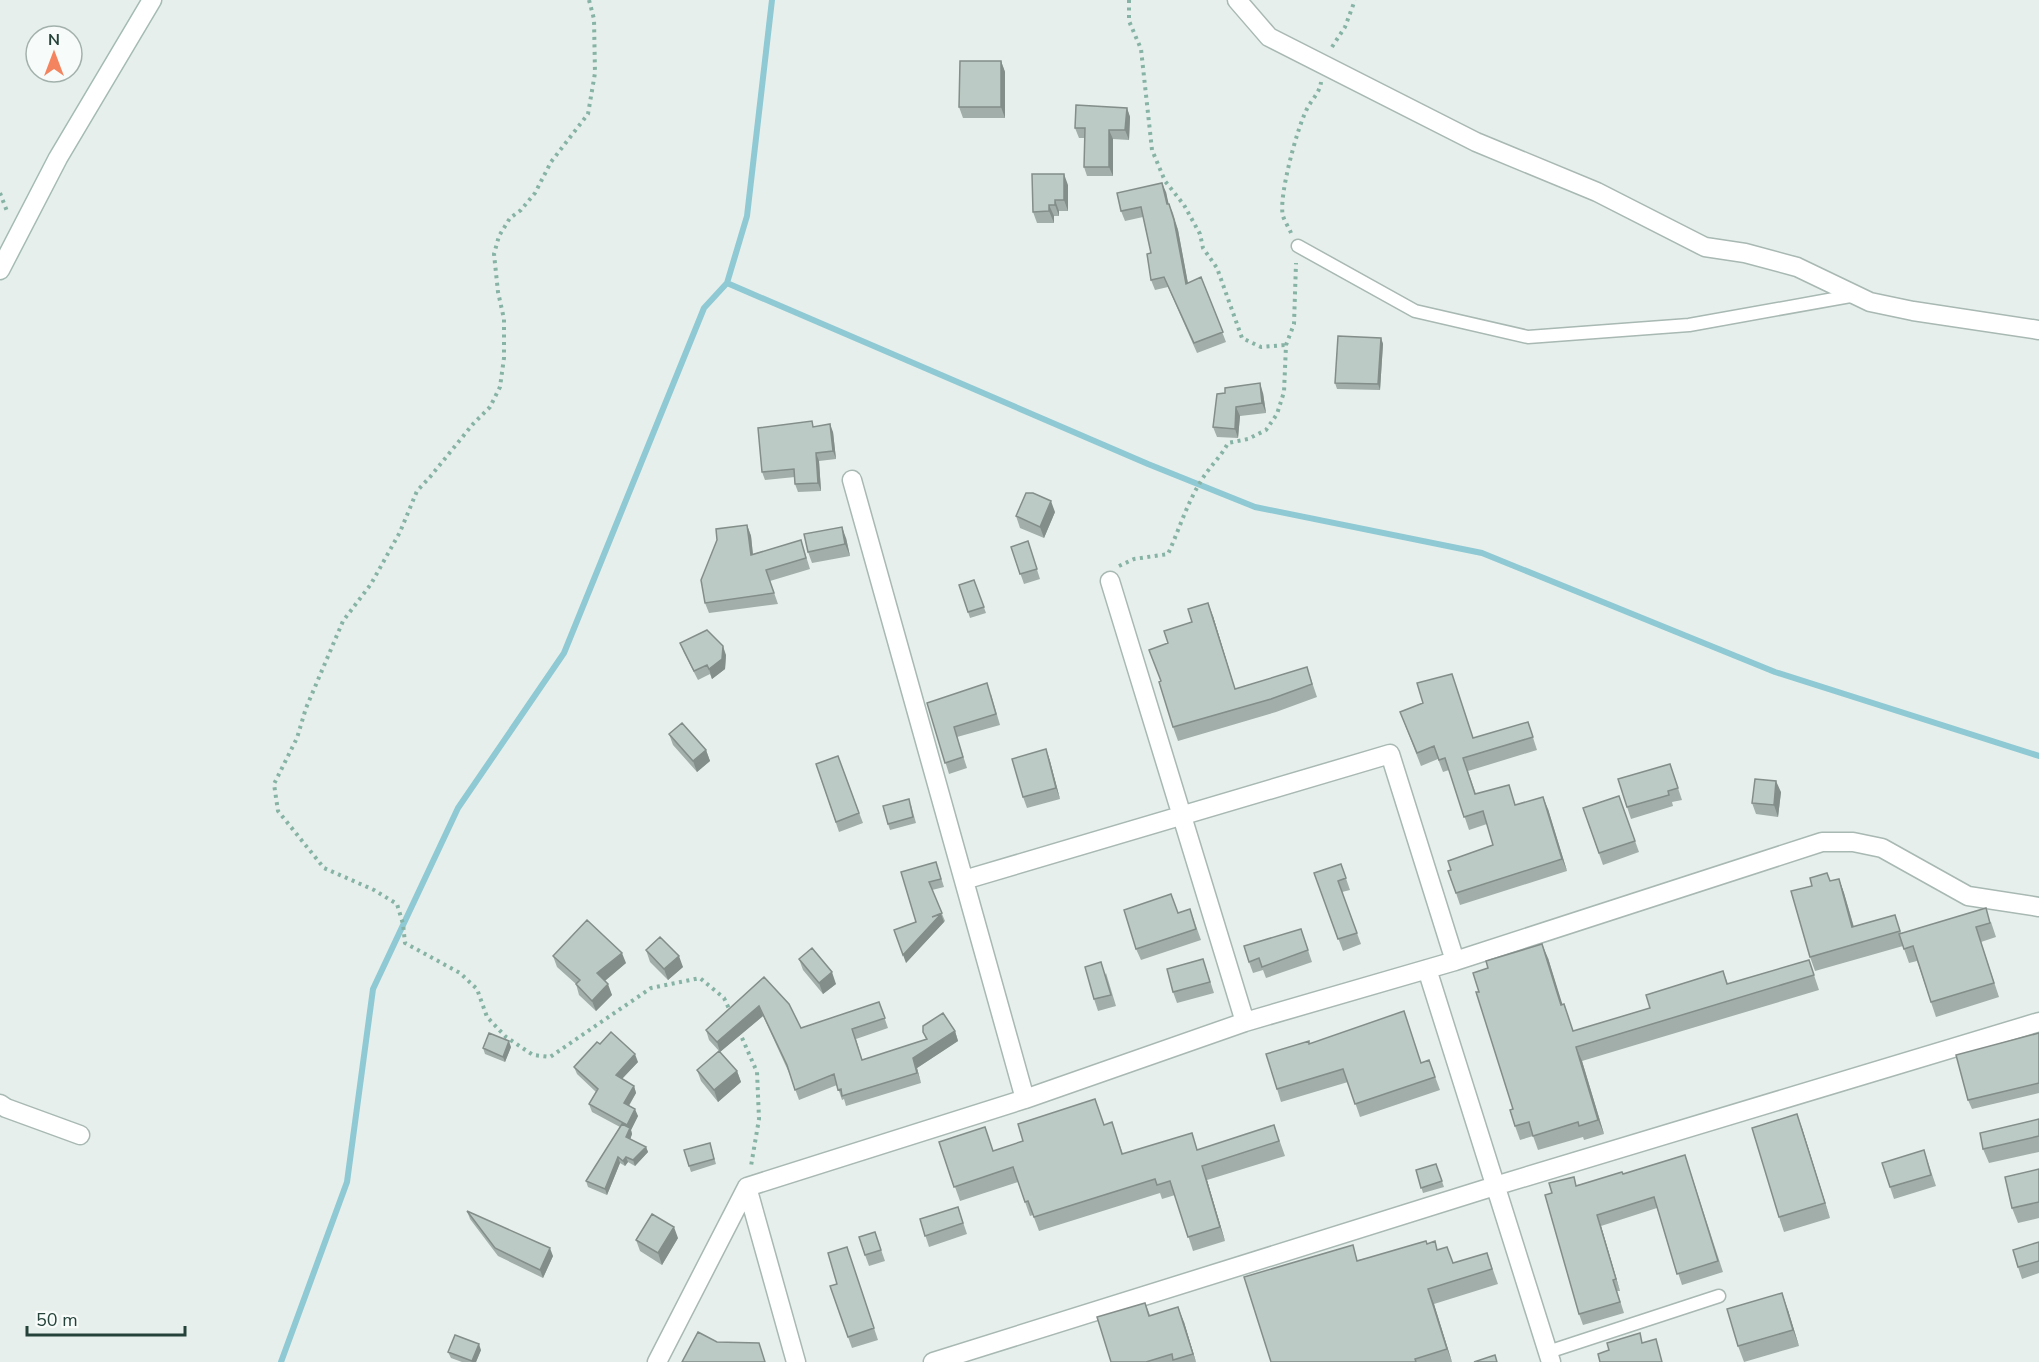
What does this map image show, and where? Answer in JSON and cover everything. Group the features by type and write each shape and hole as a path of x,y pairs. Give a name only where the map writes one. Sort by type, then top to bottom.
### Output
{"street":[{"path":"0,270 57,158 152,0"},
{"path":"1237,0 1269,37 1476,142 1597,192 1705,247 1745,253 1797,267 1869,302 2039,330"},
{"path":"852,480 1025,1100"},
{"path":"1110,581 1245,1022"},
{"path":"964,880 1390,754 1455,961"},
{"path":"657,1362 747,1187 1025,1100 1245,1022 1455,961 1822,842 1853,842 1882,848 1968,896 2039,907"},
{"path":"1427,969 1549,1357"},
{"path":"933,1362 1495,1186 2039,1022"},
{"path":"0,1104 80,1135"},
{"path":"747,1187 796,1362"}],"lane":[{"path":"1298,246 1415,311 1528,337 1689,325 1856,295"},
{"path":"1549,1357 1719,1296"}],"path":[{"path":"589,0 594,19 595,73 588,114 551,162 535,193 521,210 510,218 499,236 494,254 498,292 504,319 504,358 500,387 490,407 417,491 400,532 371,584 343,621 306,708 297,738 274,784 278,812 324,868 374,890 397,904 403,924 405,943 460,973 477,989 487,1017 506,1037 533,1055 550,1057 651,988 700,978 724,998 733,1019"},
{"path":"1129,0 1129,21 1141,49 1152,150 1165,181 1184,205 1200,234 1203,248 1217,268 1242,338 1261,347 1286,345"},
{"path":"1110,581 1120,565 1134,559 1168,554 1198,484 1224,452 1228,443 1248,439 1266,430 1277,414 1284,392 1286,345 1294,324 1294,287 1298,246 1283,215 1283,191 1298,131 1306,109 1320,87 1322,63 1345,27 1355,0"},
{"path":"738,1030 757,1072 759,1119 747,1187"}],"building":[{"path":"960,61 1001,61 1001,107 959,107"},
{"path":"1076,105 1127,108 1125,130 1109,130 1109,167 1084,167 1085,128 1075,128"},
{"path":"1032,174 1064,174 1064,200 1055,200 1055,205 1049,205 1049,211 1033,212"},
{"path":"1162,183 1174,220 1186,284 1201,277 1223,332 1194,343 1164,277 1151,280 1147,254 1151,253 1141,207 1121,211 1117,193"},
{"path":"1338,336 1381,338 1378,384 1335,383"},
{"path":"1260,383 1262,403 1236,407 1235,429 1213,427 1217,394 1225,393 1225,388"},
{"path":"812,421 813,427 830,424 833,451 816,453 818,483 795,484 794,469 762,472 758,428"},
{"path":"1026,493 1033,493 1051,501 1040,527 1016,516"},
{"path":"747,525 751,555 801,540 806,558 766,570 774,593 705,603 701,580 717,540 716,529"},
{"path":"842,527 845,544 808,552 804,534"},
{"path":"1028,541 1037,569 1020,574 1011,547"},
{"path":"974,580 984,607 968,612 959,585"},
{"path":"1208,603 1235,689 1307,667 1312,684 1271,699 1173,727 1159,682 1161,681 1149,650 1168,643 1164,631 1192,622 1188,609"},
{"path":"707,630 723,646 722,659 709,669 707,665 694,671 680,643"},
{"path":"1452,674 1473,738 1528,722 1533,737 1463,758 1475,794 1509,785 1515,805 1543,797 1562,859 1456,893 1448,871 1451,870 1448,861 1493,845 1483,811 1464,817 1445,758 1439,760 1434,746 1417,753 1400,712 1423,703 1417,683"},
{"path":"987,683 996,714 954,727 963,757 945,763 927,703"},
{"path":"682,723 706,750 693,761 669,734"},
{"path":"1046,749 1056,788 1023,797 1012,759"},
{"path":"838,756 859,813 836,822 816,764"},
{"path":"1670,764 1678,788 1668,791 1669,795 1627,807 1618,779"},
{"path":"1755,779 1776,781 1774,805 1752,803"},
{"path":"1619,796 1635,841 1599,853 1583,808"},
{"path":"909,799 913,817 888,824 883,806"},
{"path":"936,862 941,879 929,882 942,913 932,917 941,914 903,955 894,930 916,922 901,872"},
{"path":"1341,864 1346,878 1338,881 1357,933 1338,939 1314,873"},
{"path":"1827,873 1830,881 1839,879 1852,927 1895,915 1900,931 1810,957 1791,891 1812,886 1810,878"},
{"path":"1171,894 1178,913 1190,909 1196,929 1136,949 1124,910"},
{"path":"1986,908 1990,923 1976,927 1994,983 1931,1002 1913,946 1904,949 1899,934"},
{"path":"587,920 622,953 597,973 608,984 592,1001 576,984 580,980 553,956"},
{"path":"1301,929 1308,950 1262,967 1259,958 1249,962 1244,946"},
{"path":"660,937 679,956 664,969 646,950"},
{"path":"1542,944 1561,1005 1564,1004 1573,1031 1650,1008 1646,995 1723,971 1727,984 1809,960 1814,975 1576,1047 1598,1120 1579,1126 1578,1122 1533,1136 1529,1122 1515,1126 1510,1110 1513,1109 1476,992 1479,992 1473,973 1488,968 1486,961"},
{"path":"812,948 832,972 819,983 799,959"},
{"path":"1203,959 1210,982 1173,992 1167,969"},
{"path":"1101,962 1111,995 1094,999 1085,967"},
{"path":"764,977 789,1004 801,1028 879,1002 885,1018 852,1029 862,1060 927,1039 923,1026 943,1013 955,1031 913,1058 917,1073 842,1096 834,1074 795,1090 787,1065 759,1006 717,1042 706,1030"},
{"path":"1404,1011 1421,1063 1429,1060 1435,1077 1355,1104 1343,1069 1277,1089 1266,1054 1309,1041 1309,1044"},
{"path":"611,1032 635,1054 616,1075 634,1086 624,1103 635,1109 627,1125 589,1104 598,1089 574,1067 597,1042 600,1044"},
{"path":"489,1033 509,1041 503,1057 483,1048"},
{"path":"2039,1033 2039,1083 1968,1100 1956,1055"},
{"path":"719,1051 737,1071 714,1090 697,1070"},
{"path":"1095,1099 1104,1125 1112,1122 1122,1154 1192,1133 1197,1150 1274,1125 1279,1141 1202,1166 1220,1227 1188,1237 1170,1181 1157,1185 1155,1179 1034,1217 1028,1201 1025,1202 1013,1167 954,1187 939,1142 985,1127 993,1151 1023,1141 1018,1124"},
{"path":"1797,1114 1825,1203 1779,1217 1752,1128"},
{"path":"2039,1119 2039,1136 1983,1149 1980,1133"},
{"path":"622,1124 630,1128 626,1137 646,1147 633,1160 626,1157 623,1161 618,1157 605,1189 586,1181"},
{"path":"710,1143 714,1159 689,1166 684,1150"},
{"path":"1924,1150 1931,1175 1890,1187 1882,1163"},
{"path":"1685,1155 1718,1261 1677,1274 1654,1197 1597,1215 1616,1279 1613,1280 1620,1302 1579,1314 1545,1195 1552,1193 1549,1183 1574,1177 1576,1186"},
{"path":"1436,1164 1442,1181 1421,1188 1416,1170"},
{"path":"2039,1169 2039,1202 2012,1208 2005,1177"},
{"path":"958,1207 963,1223 925,1236 920,1219"},
{"path":"467,1211 550,1248 540,1270 495,1248"},
{"path":"652,1214 674,1227 658,1253 636,1240"},
{"path":"875,1232 881,1250 865,1255 859,1237"},
{"path":"1426,1241 1427,1244 1435,1241 1437,1250 1447,1247 1453,1263 1487,1253 1492,1269 1428,1289 1447,1349 1415,1359 1416,1362 1271,1362 1244,1277 1353,1245 1357,1261"},
{"path":"2039,1242 2039,1261 2018,1267 2013,1250"},
{"path":"847,1247 874,1328 848,1337 830,1286 837,1284 828,1253"},
{"path":"1782,1293 1793,1330 1738,1346 1727,1309"},
{"path":"1145,1303 1149,1316 1178,1307 1193,1354 1173,1360 1172,1354 1146,1362 1111,1362 1097,1317"},
{"path":"698,1332 717,1342 759,1343 765,1362 682,1362"},
{"path":"1640,1333 1642,1343 1656,1339 1662,1362 1600,1362 1598,1354 1609,1350 1607,1343"},
{"path":"455,1335 479,1344 472,1361 448,1352"},
{"path":"1495,1355 1497,1362 1474,1362"}],"waterway":[{"path":"281,1362 347,1182 373,989 458,808 564,653 704,308 727,283 747,216 772,0"},
{"path":"727,283 1148,464 1255,507 1482,553 1775,672 2039,756"}]}
